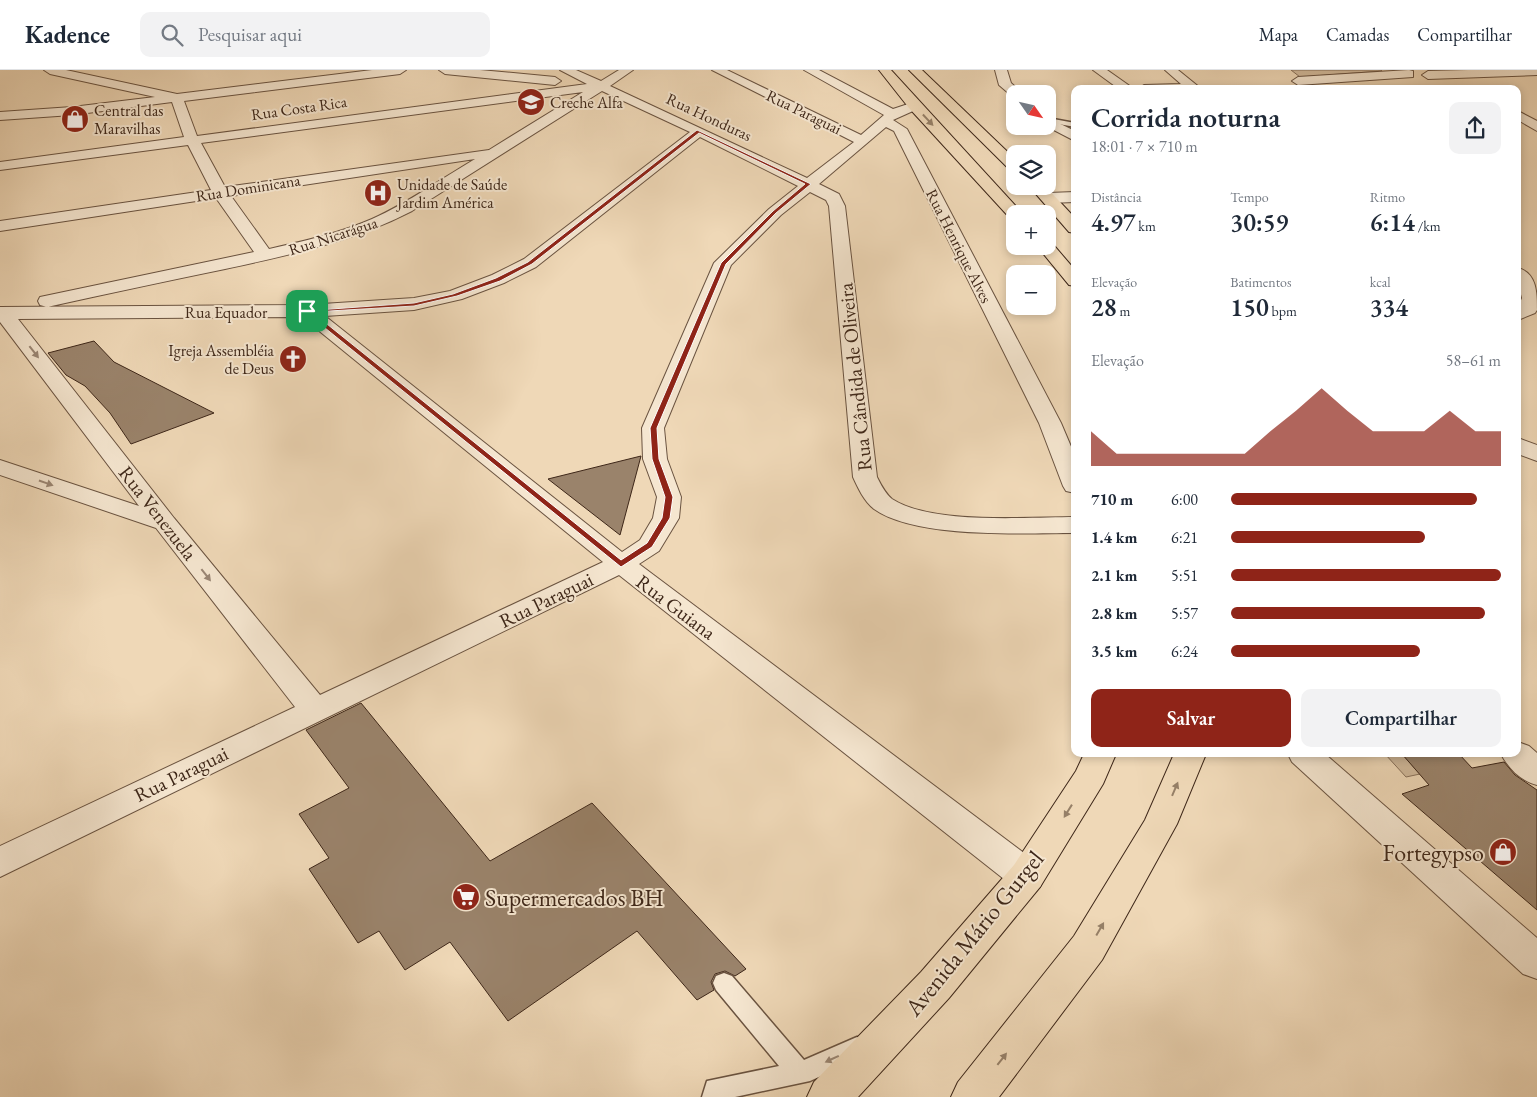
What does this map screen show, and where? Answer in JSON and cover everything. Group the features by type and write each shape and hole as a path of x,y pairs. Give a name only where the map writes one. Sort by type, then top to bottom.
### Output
{"main road":[{"path":"885,70 914,105 1007,205"},
{"path":"915,70 1006,158"},
{"path":"1045,195 1071,224"},
{"path":"1053,255 1071,276"},
{"path":"973,1097 1088,948 1160,824 1189,757"},
{"name":"Avenida Mário Gurgel","path":"829,1097 892,1031 1027,876 1093,761"}],"street":[{"path":"50,70 176,98"},
{"path":"0,116 72,111 400,70"},
{"path":"444,70 602,86"},
{"name":"Rua Honduras","path":"566,70 808,184"},
{"name":"Rua Nicarágua","path":"2,313 45,302 312,245 377,223 406,208 627,70"},
{"name":"Rua Paraguai","path":"718,70 863,141"},
{"name":"Rua Henrique Alves","path":"810,70 889,118 900,129 1050,424 1071,476"},
{"path":"1001,70 1006,86"},
{"path":"1099,70 1122,85"},
{"path":"1171,70 1190,85"},
{"path":"1299,82 1416,73 1537,71"},
{"path":"1416,73 1449,85"},
{"path":"1362,77 1371,85"},
{"name":"Rua Costa Rica","path":"1,165 602,86"},
{"path":"176,98 192,140 220,192 266,256"},
{"name":"Rua Paraguai","path":"0,862 326,708 621,564 650,545 666,518 669,497 655,459 654,428 724,263 774,212 889,118 914,105"},
{"path":"1521,108 1537,127"},
{"path":"1056,126 1071,135"},
{"name":"Rua Equador","path":"2,313 307,311 414,304 455,295 498,279 530,263 699,131"},
{"name":"Rua Dominicana","path":"0,226 496,151"},
{"name":"Rua Cândida de Oliveira","path":"808,184 833,197 837,206 865,476 871,492 885,506 911,517 940,522 1071,525"},
{"path":"1048,198 1071,197"},
{"path":"1521,312 1528,308 1531,302 1530,287 1524,279"},
{"name":"Rua Guiana","path":"307,311 621,564 1027,876"},
{"name":"Rua Venezuela","path":"2,313 165,523 326,708"},
{"path":"1521,446 1537,454"},
{"path":"0,468 165,523"},
{"path":"1307,757 1537,962"},
{"path":"1520,757 1537,773"}],"lane":[{"path":"1056,122 1071,124"},
{"path":"724,983 799,1072"},
{"path":"714,1097 715,1088 810,1070 892,1031"}],"shaded area":[{"path":"1291,70 1381,70 1382,71 1300,77"},
{"path":"1388,757 1405,757 1420,774 1406,777"}],"building":[{"path":"94,341 114,362 214,413 131,444 110,413 85,386 66,375 48,353"},
{"path":"641,456 620,535 548,479"},
{"path":"361,703 490,861 592,803 746,969 735,976 725,971 715,974 711,982 714,990 697,1000 637,931 508,1021 450,942 405,970 379,931 358,943 309,869 329,858 299,814 349,788 306,730"},
{"name":"Fortegypso","path":"1405,757 1462,757 1472,768 1504,762 1515,775 1537,790 1537,910 1402,794 1429,785"}],"place":[{"name":"Creche Alfa","path":"531,102"},
{"name":"Central das Maravilhas","path":"75,119"},
{"name":"Unidade de Saúde Jardim América","path":"378,193"},
{"name":"Igreja Assembléia de Deus","path":"293,359"},
{"name":"Fortegypso","path":"1503,852"},
{"name":"Supermercados BH","path":"466,897"}],"route":[{"path":"699,131 808,184 774,212 724,263 654,428 655,459 669,497 666,518 650,545 621,564 307,311 367,309 414,304 455,295 498,279 530,263 699,131"}]}
